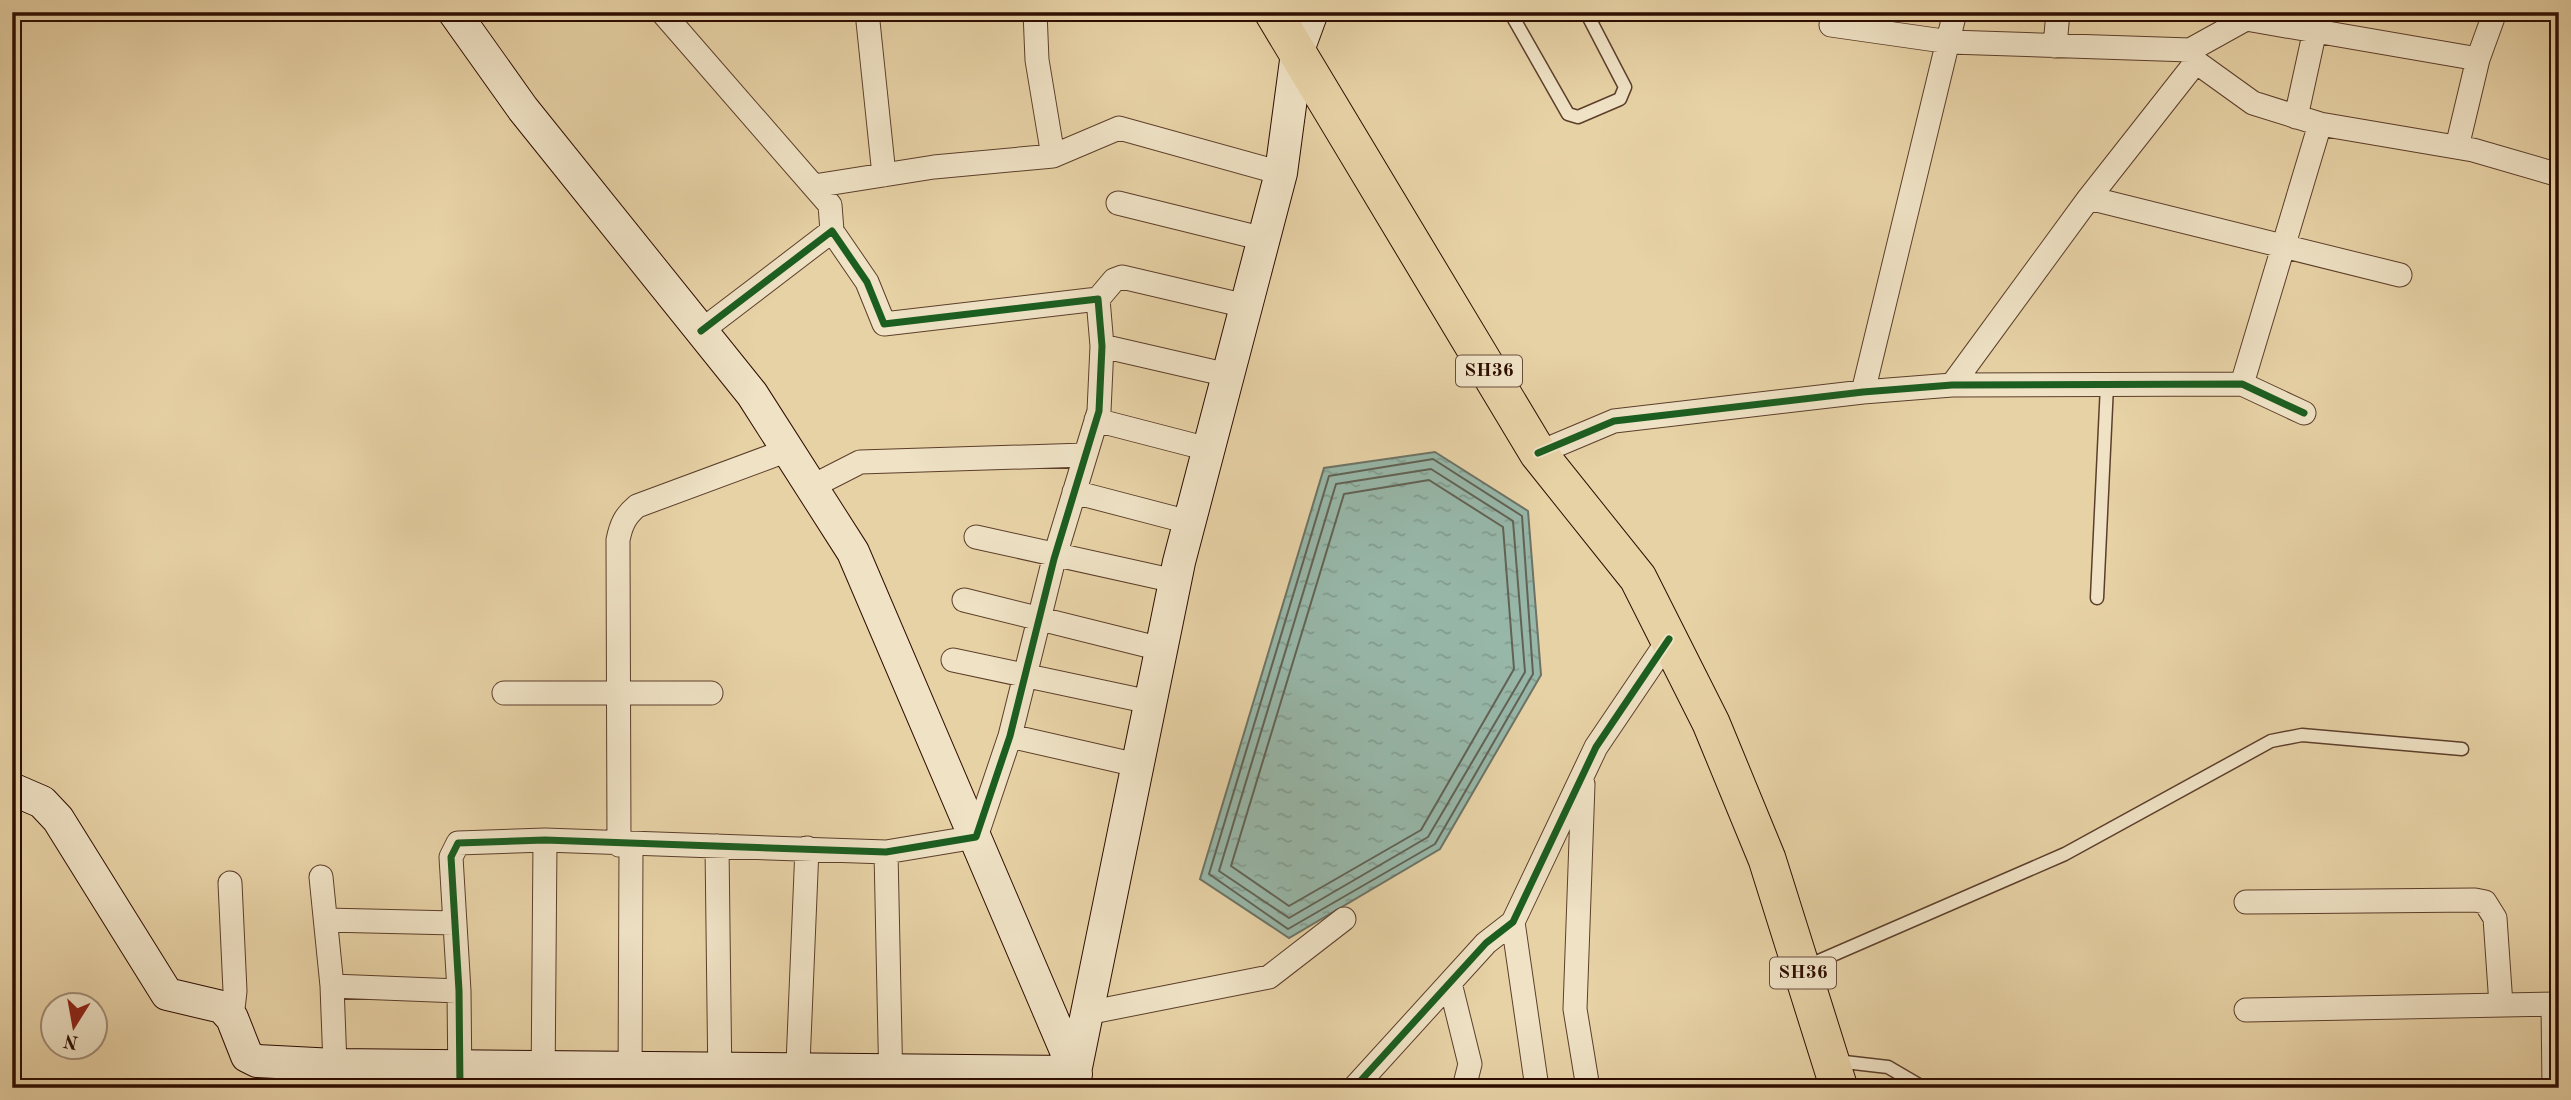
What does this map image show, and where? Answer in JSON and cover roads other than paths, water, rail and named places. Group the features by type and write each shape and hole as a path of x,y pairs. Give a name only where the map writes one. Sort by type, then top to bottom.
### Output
{"main road":[{"path":"454,12 523,109 752,394 853,552 1078,1080"},
{"name":"SH36","path":"1273,12 1538,453 1638,578 1711,723 1767,859 1835,1074"},
{"path":"1078,1080 1087,1013 1175,581 1281,173 1297,53 1312,12"},
{"path":"12,789 42,802 58,819 167,994 217,1005 232,1018 245,1052 251,1059 355,1072 460,1077 1078,1080"}],"street":[{"path":"662,12 831,205 832,231 867,282 884,324 1098,299 1114,280 1122,277 1246,306"},
{"path":"867,12 884,175"},
{"path":"1035,12 1037,60 1053,156"},
{"path":"1863,391 1950,42 1955,12"},
{"path":"2055,46 2058,12"},
{"path":"2457,147 2478,58 2495,12"},
{"path":"1952,385 2193,56 2247,15 2315,30 2478,58"},
{"path":"1831,24 1950,42 2193,56 2253,103 2296,117 2320,124 2457,147 2559,175"},
{"path":"2296,117 2315,30"},
{"path":"2242,384 2320,124"},
{"path":"814,186 884,175 1053,156 1119,128 1281,173"},
{"path":"2089,198 2400,275"},
{"path":"1118,203 1264,239"},
{"path":"701,331 832,231"},
{"path":"460,1077 459,990 451,857 458,842 545,841 886,852 976,836 1010,736 1056,553 1096,420 1102,346 1098,299"},
{"path":"1102,346 1228,375"},
{"path":"1538,453 1614,421 1863,391 1952,385 2242,384 2304,414"},
{"path":"1096,420 1208,449"},
{"path":"629,1077 619,695 618,540 626,515 637,506 788,450"},
{"path":"811,487 860,462 1085,455"},
{"path":"1074,492 1189,522"},
{"path":"976,537 1175,581"},
{"path":"964,600 1161,649"},
{"path":"1354,1088 1486,943 1513,922 1596,747 1669,639"},
{"path":"953,660 1150,702"},
{"path":"504,693 711,693"},
{"path":"1010,736 1137,765"},
{"path":"1584,773 1575,1009 1588,1088"},
{"path":"543,1077 545,841"},
{"path":"717,846 720,1078"},
{"path":"796,1078 807,848"},
{"path":"886,852 891,1079"},
{"path":"321,877 332,986 355,1072"},
{"path":"230,883 235,991 232,1018"},
{"path":"2246,902 2485,902 2494,918 2501,1005"},
{"path":"1087,1013 1269,977 1344,919"},
{"path":"326,920 455,923"},
{"path":"1513,922 1537,1088"},
{"path":"1450,983 1469,1056 1464,1088"},
{"path":"332,986 459,990"},
{"path":"2246,1010 2556,1004 2554,1088"}],"lane":[{"path":"1510,12 1569,114 1578,117 1620,99 1625,87 1586,12"},
{"path":"2098,598 2107,384"},
{"path":"1802,969 2065,854 2270,741 2302,735 2462,748"},
{"path":"1835,1074 1888,1068 1924,1088"}],"water":[{"path":"1435,452 1528,511 1541,675 1440,849 1289,938 1200,879 1324,468"}]}
